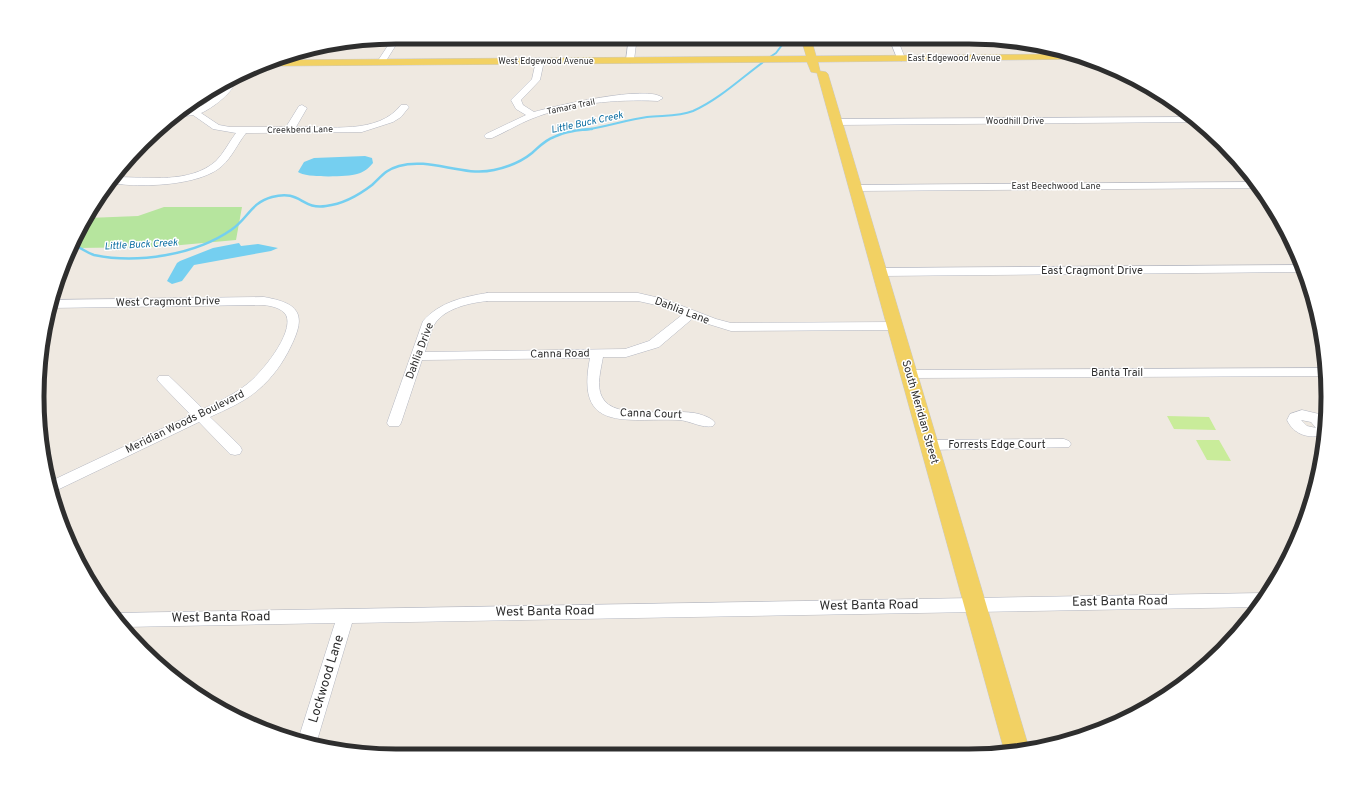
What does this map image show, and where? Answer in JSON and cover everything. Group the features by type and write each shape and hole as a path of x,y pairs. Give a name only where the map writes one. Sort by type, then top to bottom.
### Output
{"main road":[{"name":"South Meridian Street","path":"809,44 819,64"},
{"name":"South Meridian Street","path":"817,44 819,64 835,122 880,272 1016,746"},
{"name":"East Edgewood Avenue","path":"819,64 902,58 1064,57"},
{"name":"West Edgewood Avenue","path":"283,63 778,59 819,64"}],"street":[{"path":"382,62 393,44"},
{"path":"630,60 632,44"},
{"path":"896,44 902,58"},
{"path":"533,115 519,107 516,100 536,80 540,61"},
{"path":"187,113 194,112 215,102 228,87"},
{"name":"Tamara Trail","path":"489,136 533,115 599,101 658,98"},
{"name":"Creekbend Lane","path":"194,112 217,127 242,131 289,130 368,128 393,119 404,107"},
{"path":"289,130 302,108"},
{"name":"Woodhill Drive","path":"835,122 1187,120"},
{"path":"119,180 176,179 202,173 216,166 242,131"},
{"name":"East Beechwood Lane","path":"855,188 1250,185"},
{"name":"East Cragmont Drive","path":"880,272 1297,270"},
{"name":"Dahlia Lane","path":"468,301 487,298 630,296 649,299 717,324 735,328 895,326"},
{"name":"West Cragmont Drive","path":"56,304 257,300 273,302 285,308"},
{"name":"Dahlia Drive","path":"394,422 427,326 432,319 448,308 468,301"},
{"name":"Meridian Woods Boulevard","path":"56,486 248,392 270,371 294,325 292,316 285,308"},
{"name":"Canna Road","path":"417,356 626,353 643,349 660,340 691,314"},
{"name":"Canna Court","path":"596,354 594,393 596,400 603,407 621,415 687,416 708,422"},
{"name":"Banta Trail","path":"909,374 1320,372"},
{"path":"164,379 234,450"},
{"name":"Forrests Edge Court","path":"929,445 1064,444"},
{"name":"East Banta Road","path":"975,604 1256,600"},
{"name":"West Banta Road","path":"124,620 975,604"},
{"name":"Lockwood Lane","path":"308,738 346,615"}],"green space":[{"path":"164,207 242,207 236,240 159,247 77,248 92,218 138,216"},
{"path":"1167,416 1209,417 1216,430 1174,429"},
{"path":"1196,440 1219,440 1231,461 1207,460"}],"water":[{"path":"365,156 372,158 373,163 366,170 357,174 345,176 326,176 302,174 298,172 304,162 314,158"},
{"path":"239,243 241,246 258,244 278,248 271,251 194,265 182,281 172,284 167,281 177,263 180,261 213,248"}],"waterway":[{"name":"Little Buck Creek","path":"586,130 639,118 676,115 693,111 726,91 776,53 782,44"},
{"name":"Little Buck Creek","path":"586,130 592,129"},
{"name":"Little Buck Creek","path":"77,247 94,255 111,258 147,258 183,251 217,239 237,226 259,203 272,197 282,195 295,197 311,205 332,205 356,196 372,185 387,171 399,166 422,164 470,171 494,170 519,162 551,138 563,133 586,130"}]}
